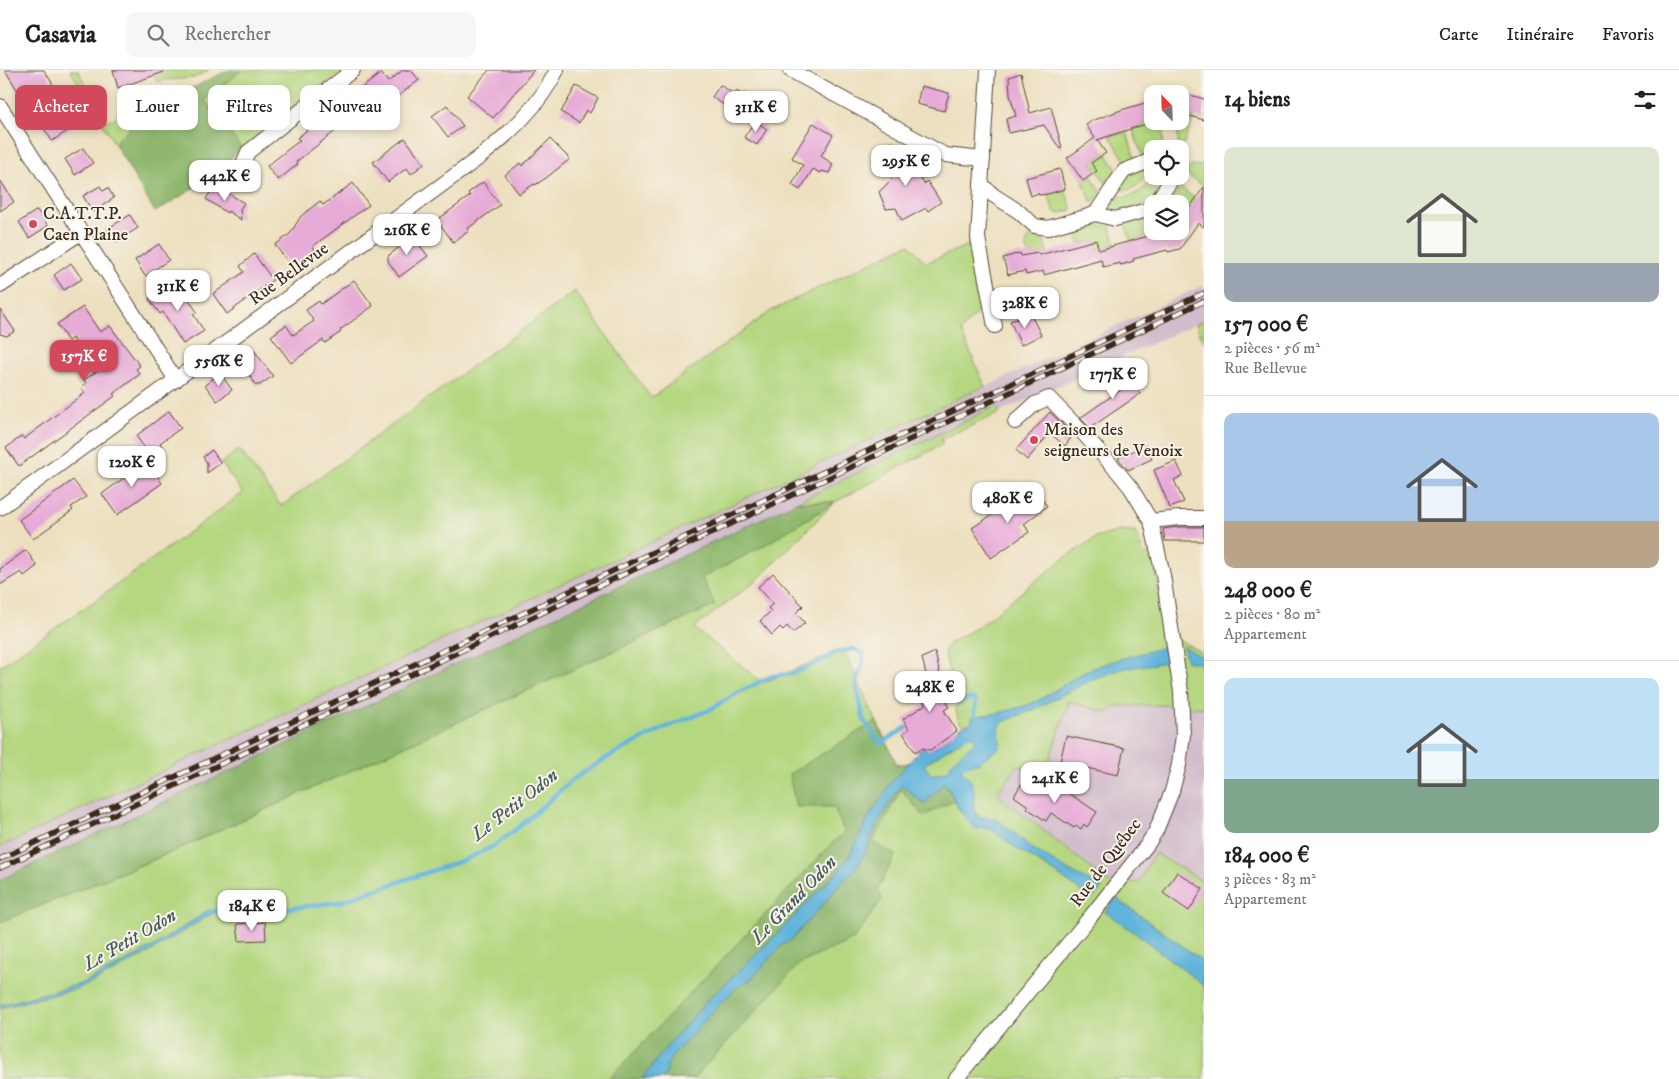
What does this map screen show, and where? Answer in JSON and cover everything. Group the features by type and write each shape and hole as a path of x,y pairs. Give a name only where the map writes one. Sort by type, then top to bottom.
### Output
{"street":[{"path":"240,171 248,152 353,70"},
{"name":"Rue Bellevue","path":"0,508 501,140 528,113 548,87 557,70"},
{"path":"790,70 945,156 983,159"},
{"path":"988,70 978,238 995,326"},
{"path":"0,106 176,380"},
{"path":"1095,214 1124,171 1144,163"},
{"path":"982,184 993,195 1018,211 1035,226 1041,228 1048,228 1095,214 1115,219 1144,211"},
{"path":"0,286 82,232"},
{"name":"Rue de Québec","path":"956,1079 1091,916 1156,831 1172,791 1184,736 1181,692 1163,575 1151,521 1118,472 1049,398 1035,404 1015,422"},
{"path":"1151,521 1204,518"}],"shaded area":[{"path":"1204,285 1204,320 941,439 943,444 835,502 797,502 0,880 0,847"},
{"path":"1069,701 1108,713 1112,706 1176,705 1204,708 1204,882 1155,853 1137,883 1122,893 997,794 1018,766 1045,774"}],"green space":[{"path":"70,70 78,70 86,85 79,85"},
{"path":"153,70 209,70 194,78 157,82"},
{"path":"229,70 242,70 223,85 208,85 208,97 204,100 208,105 208,130 227,130 242,149 188,192 155,212 116,146 118,137 128,130 198,130 198,86"},
{"path":"242,70 343,70 324,85 300,85 300,104 290,111 290,85 223,85"},
{"path":"208,97 208,105 204,100"},
{"path":"117,115 117,130 128,130 118,137 116,146 106,130 107,120 116,118"},
{"path":"1189,116 1194,117 1185,140 1178,140 1178,130 1189,130"},
{"path":"1144,124 1144,130 1164,130 1163,140 1144,140 1144,154 1142,155 1132,128"},
{"path":"227,130 266,130 242,149"},
{"path":"1127,132 1135,159 1126,162 1110,136"},
{"path":"1106,153 1117,170 1106,183 1091,163"},
{"path":"1192,165 1204,166 1204,183 1202,185 1189,176 1189,170"},
{"path":"1144,167 1144,179 1135,187 1126,190 1116,189 1128,173"},
{"path":"1091,175 1101,192 1092,203 1083,181"},
{"path":"1146,185 1150,185 1159,192 1157,195 1144,195 1144,206 1113,214 1106,211 1105,205 1113,194 1128,196 1140,191"},
{"path":"1180,187 1197,200 1189,212 1189,195 1175,195"},
{"path":"1065,189 1072,210 1057,214 1054,211 1048,194"},
{"path":"1144,219 1144,237 1131,241 1125,224"},
{"path":"1093,226 1110,226 1116,245 1099,250 1096,240 1079,244 1077,231"},
{"path":"1029,236 1043,238 1048,255 1029,255 1026,245"},
{"path":"909,244 926,263 968,245 980,309 961,331 985,386 0,847 0,666 96,600 243,493 221,463 239,449 281,506 575,291 651,398 771,311"},
{"path":"1204,320 1204,344 1196,324"},
{"path":"996,406 1000,413 941,439 943,444 835,502 759,578 694,628 763,683 843,649 897,765 921,761 968,728 959,721 955,707 959,704 944,653 948,644 978,627 1063,559 1096,538 1119,531 1135,532 1144,555 1152,553 1167,633 1204,654 1204,708 1176,705 1112,706 1108,713 1069,701 1045,774 1018,766 997,794 1121,892 1129,882 1138,883 1155,853 1204,882 1204,1079 0,1079 0,922 165,855 715,605 701,578 763,546 834,502 797,502"},
{"path":"797,502 835,502 763,546 702,578 715,605 165,855 0,922 0,880"},
{"path":"876,721 897,765 921,761 931,775 940,773 954,800 923,816 901,789 873,842 895,855 878,889 882,899 854,939 799,964 693,1079 609,1079 844,831 834,807 796,807 789,774"}],"water":[{"path":"1183,646 1204,658 1204,666 1196,662 1187,662"},
{"path":"1164,647 1167,662 1121,669 1093,679 1037,708 1003,722 998,729 999,748 979,762 964,767 961,770 972,784 974,790 973,805 979,817 1000,821 1033,849 1102,888 1092,899 1010,844 994,831 986,828 976,829 959,810 948,787 944,783 924,804 901,785 877,824 867,849 857,866 792,939 781,946 750,980 737,987 716,1008 675,1053 667,1064 667,1072 662,1079 642,1079 668,1045 707,1001 762,949 834,875 849,857 867,820 893,780 922,748 931,750 959,728 972,722 972,716 994,714 1028,705 1100,665","holes":["970,735 976,740 952,762 949,770 932,775 924,765"]},
{"path":"1116,898 1204,962 1204,986 1141,937 1105,912"},
{"path":"209,910 211,914 150,952 96,981 76,989 0,1008 0,1005 80,984 110,970 152,947"}],"building":[{"path":"5,70 44,70 53,85 15,85"},
{"path":"113,70 164,70 164,72 127,85 117,85"},
{"path":"403,70 411,70 419,80 400,95 400,85 365,85 381,73 388,82"},
{"path":"489,70 534,70 493,118 467,96"},
{"path":"1021,73 1030,113 1051,107 1062,148 1060,149 1044,125 1009,133 1006,119 1016,116 1010,95 1009,77"},
{"path":"720,85 734,94 736,91 743,95 744,93 761,104 749,122 712,97"},
{"path":"576,86 598,98 590,113 586,110 579,123 561,112"},
{"path":"921,86 949,93 944,111 917,104"},
{"path":"1189,95 1204,99 1204,120 1189,116"},
{"path":"1144,103 1144,125 1097,140 1106,153 1091,163 1097,171 1083,181 1067,158 1095,138 1086,125 1121,110"},
{"path":"447,105 463,126 448,137 432,116"},
{"path":"755,121 767,129 757,145 744,137"},
{"path":"813,123 833,135 821,156 833,164 829,173 822,171 820,173 813,169 800,190 792,185 803,165 792,158"},
{"path":"45,130 69,130 52,141"},
{"path":"307,130 337,130 296,162 298,164 278,180 267,166 300,140 297,138"},
{"path":"405,138 424,164 411,174 407,168 388,182 373,162"},
{"path":"550,139 570,159 546,178 519,194 505,175 520,163 522,166"},
{"path":"892,142 924,184 927,181 941,202 928,211 926,208 902,221 896,208 886,209 879,192 897,174 879,155"},
{"path":"83,148 93,163 75,175 65,159"},
{"path":"1060,169 1065,189 1048,194 1039,195 1038,193 1031,196 1026,178"},
{"path":"0,180 14,202 0,211"},
{"path":"483,182 500,205 467,229 469,231 453,242 437,220 470,196 468,193"},
{"path":"353,183 369,205 313,246 315,250 292,267 275,245 290,234 301,216 320,201 323,205"},
{"path":"215,185 244,203 240,209 241,220 206,199"},
{"path":"100,186 103,191 108,188 114,198 93,212 83,196"},
{"path":"1204,187 1204,227 1198,223 1189,236 1189,208"},
{"name":"C.A.T.T.P. Caen Plaine","path":"37,210 48,226 29,238 19,222"},
{"path":"130,215 138,228 116,242 107,229"},
{"path":"411,234 428,256 399,277 388,261 388,256 402,245 400,242"},
{"path":"1144,237 1144,240 1186,240 1180,249 1168,252 1167,250 1133,259 1134,261 1121,265 1120,263 1103,267 1101,259 1044,275 1043,271 1026,275 1025,271 1008,275 1003,258 1020,253 1021,256 1038,253 1039,255 1096,240 1099,250"},
{"path":"159,244 169,260 145,276 135,260"},
{"path":"254,254 273,280 227,314 213,294 244,272 240,266"},
{"path":"71,263 82,279 64,290 54,275"},
{"path":"354,280 373,306 340,330 341,332 325,343 323,340 291,363 271,336 286,325 293,335 314,321 306,310 319,301 321,304"},
{"path":"177,281 197,312 193,314 204,331 183,344 163,312 160,314 149,299"},
{"path":"83,307 100,332 110,326 140,366 136,369 140,374 113,394 115,396 19,466 6,448 22,436 24,439 85,393 81,387 86,383 84,380 97,371 72,338 68,341 57,324"},
{"path":"0,309 15,331 7,336 0,334"},
{"path":"1031,315 1041,335 1021,345 1010,321"},
{"path":"253,349 273,376 260,385 256,385 238,360"},
{"path":"1122,368 1140,394 1090,428 1080,418 1122,389 1111,373"},
{"path":"220,373 232,390 217,401 205,385"},
{"path":"169,411 181,428 160,443 165,450 153,459 136,436"},
{"name":"Maison des seigneurs de Venoix","path":"1050,412 1073,435 1065,446 1050,433 1027,460 1016,450"},
{"path":"1146,445 1152,459 1128,470 1118,458"},
{"path":"212,450 221,463 207,473 207,463 203,457"},
{"path":"147,461 162,483 117,515 102,494"},
{"path":"1176,461 1183,476 1174,480 1184,502 1170,508 1154,470"},
{"path":"73,480 86,497 71,507 73,510 33,539 19,520"},
{"path":"1036,491 1047,506 1024,524 1029,532 991,558 972,528 1010,503 1013,507"},
{"path":"1204,527 1204,541 1165,541 1163,529"},
{"path":"26,550 37,566 24,576 21,572 0,585 0,569"},
{"path":"773,573 803,606 796,613 805,623 793,633 787,626 783,630 780,627 772,635 760,621 771,611 768,608 773,604 758,587"},
{"path":"935,652 949,707 944,710 957,731 930,750 922,748 915,752 903,733 909,729 903,719 925,705 921,694 930,690 922,658"},
{"path":"1066,736 1124,748 1118,775 1060,762"},
{"path":"1025,778 1040,788 1043,783 1068,786 1065,791 1097,812 1087,827 1084,824 1081,829 1076,825 1074,828 1051,813 1046,821 1014,796"},
{"path":"1177,872 1203,889 1189,911 1163,893"},
{"path":"265,922 266,940 239,941 237,924"}],"waterway":[{"name":"Le Petit Odon","path":"207,913 236,907 292,908 339,902 464,860 494,846 525,822 572,780 608,757 664,728 709,710 739,692 772,676 790,674 801,670 835,653 853,649 863,653 863,662 856,684 864,720 877,740 882,743 906,728"},
{"name":"Le Petit Odon","path":"958,702 971,698 976,700 975,715 977,720"}],"railway":[{"path":"0,859 1204,293"},
{"path":"0,868 1204,301"}],"place":[{"name":"C.A.T.T.P. Caen Plaine","path":"33,224"},
{"name":"Maison des seigneurs de Venoix","path":"1034,440"}],"water label":[{"name":"Le Grand Odon","path":"794,900"}]}
